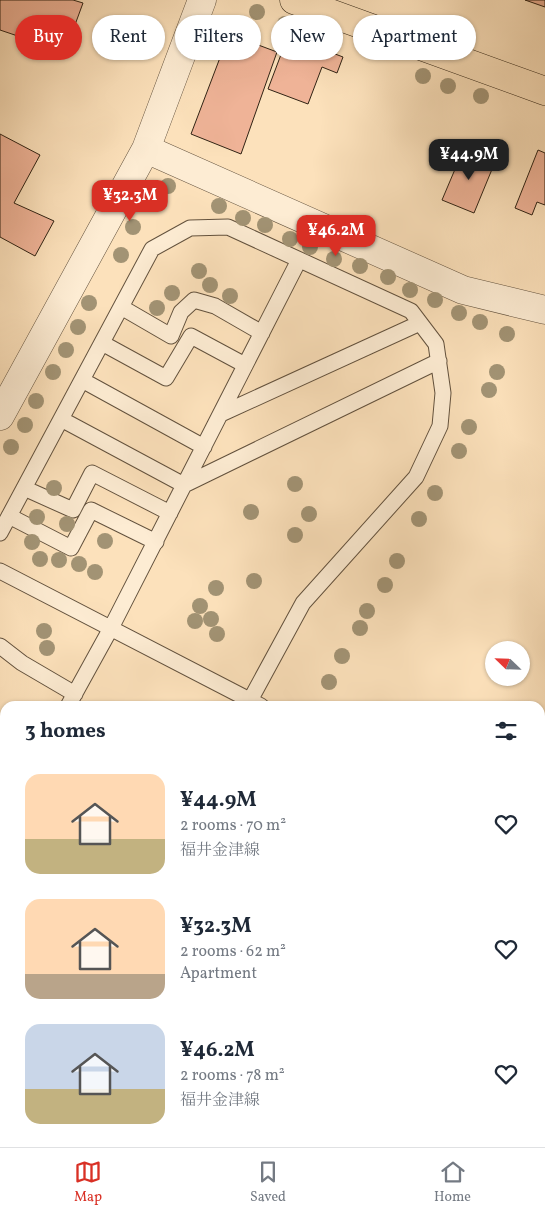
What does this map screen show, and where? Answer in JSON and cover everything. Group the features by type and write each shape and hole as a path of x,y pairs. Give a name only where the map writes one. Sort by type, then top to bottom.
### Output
{"main road":[{"path":"294,0 545,91"}],"street":[{"path":"0,416 146,149 202,0"},
{"path":"146,149 463,290 545,310"}],"lane":[{"path":"0,533 152,249 190,228 228,227 411,311 436,344 443,392 440,426 416,476 303,604 254,701"},
{"path":"0,646 71,700 156,542 299,260"},
{"path":"121,307 170,336 180,312 194,300 216,306 262,333"},
{"path":"221,414 420,323"},
{"path":"102,343 166,378 191,336 246,365"},
{"path":"184,485 439,361"},
{"path":"82,380 204,447"},
{"path":"61,419 184,485"},
{"path":"24,488 73,510 92,474 170,513"},
{"path":"10,516 71,548 91,510 156,542"},
{"path":"0,570 247,701"}],"building":[{"path":"0,0 73,0 83,3 79,15 15,15 15,35 0,30"},
{"path":"525,0 545,0 545,7"},
{"path":"261,46 271,50 271,60 274,60 241,154 191,134 219,60 261,60"},
{"path":"279,60 342,60 337,73 322,67 308,104 268,89"},
{"path":"0,134 40,155 14,203 54,221 35,256 0,237"},
{"path":"464,148 495,162 474,213 442,200"},
{"path":"538,150 545,153 545,205 537,202 532,215 515,208"}]}
